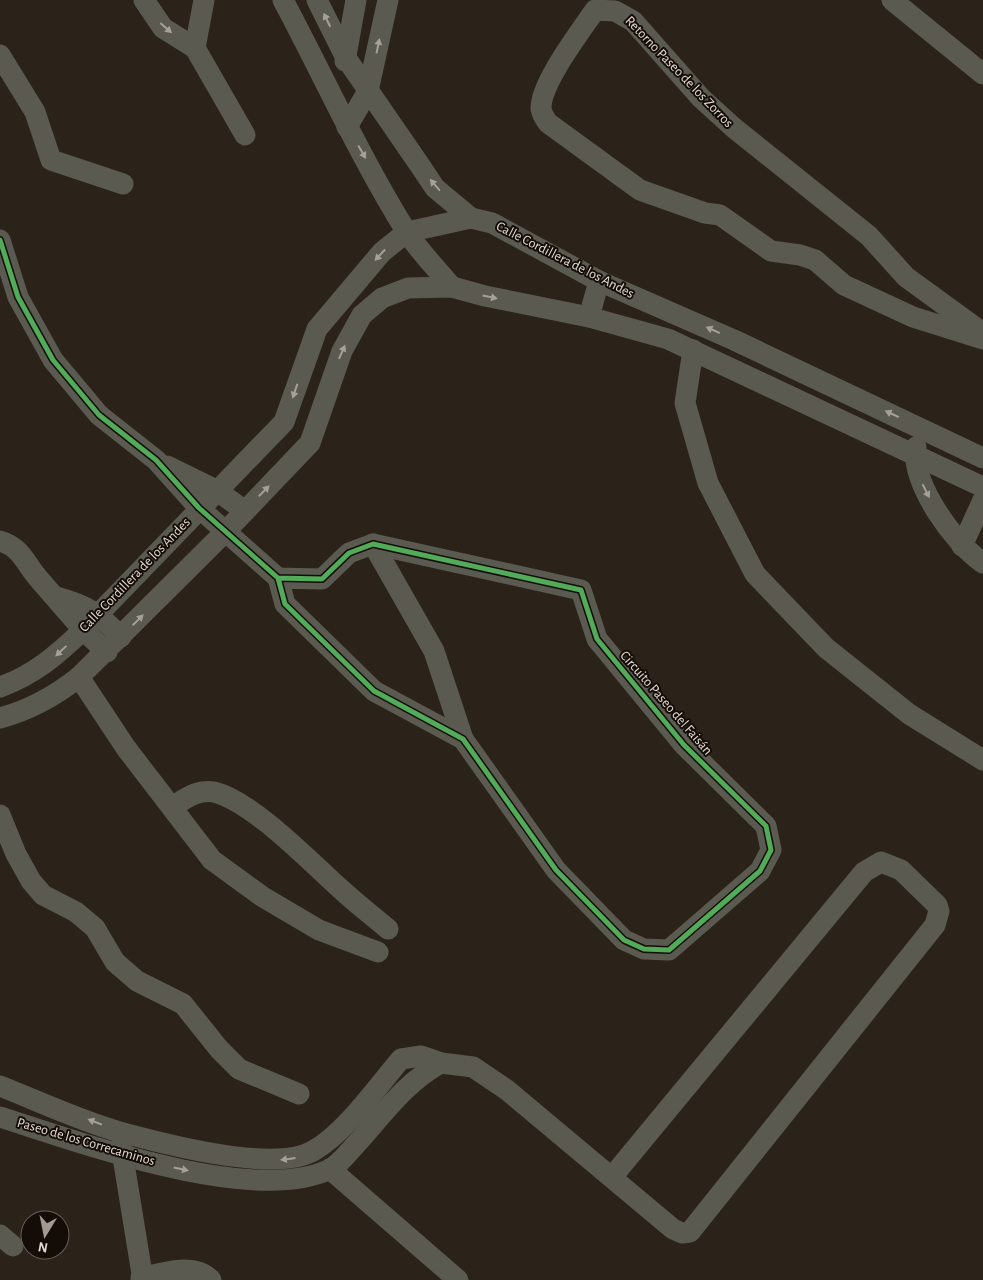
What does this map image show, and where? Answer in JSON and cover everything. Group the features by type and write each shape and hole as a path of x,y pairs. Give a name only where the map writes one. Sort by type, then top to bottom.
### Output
{"street":[{"path":"144,0 163,28 195,48 245,136"},
{"path":"195,48 204,0"},
{"path":"283,0 332,93 347,127 407,232 452,287"},
{"path":"317,0 346,58 436,188 471,218"},
{"path":"332,93 346,58 356,0"},
{"path":"347,127 368,91 388,0"},
{"path":"892,0 983,74"},
{"name":"Retorno Paseo de los Zorros","path":"983,333 906,277 869,236 734,128 701,98 633,21 615,10 595,10 563,58 545,92 541,107 548,123 640,190 705,213 720,214 771,251 800,255 815,260 844,285 913,317 983,339"},
{"path":"0,55 35,112 51,160 123,184"},
{"name":"Calle Cordillera de los Andes","path":"0,686 20,680 49,662 84,630 216,490 284,422 316,329 382,252 407,232 471,218 492,223 599,281 734,340 983,458"},
{"path":"0,240 18,297 53,360 99,415 156,460 199,508 227,530 278,578 322,579 349,553 373,544"},
{"path":"589,317 599,281"},
{"path":"0,718 34,706 60,692 79,677 114,644 310,444 342,351 362,315 382,298 408,288 452,287 485,296 589,317 668,339 983,487"},
{"path":"723,364 734,340"},
{"path":"693,350 685,403 708,483 754,574 826,648 910,714 983,760"},
{"path":"919,427 915,456 924,490 962,546 983,563"},
{"path":"156,460 216,490 245,511"},
{"path":"962,546 983,500"},
{"path":"0,541 9,544 23,556 36,576 56,596 84,630 114,644"},
{"name":"Circuito Paseo del Faisán","path":"373,544 580,590 597,639 684,745 766,826 771,850 760,871 669,950 644,949 624,940 556,870 464,739 434,651 373,544"},
{"name":"Circuito Paseo del Faisán","path":"278,578 284,604 374,691 464,739"},
{"path":"56,596 80,603 98,614 114,644"},
{"path":"79,677 126,748 212,860 263,897 319,930 378,952"},
{"path":"172,807 193,793 212,792 230,798 277,831 388,929"},
{"path":"0,815 16,854 31,881 44,895 76,912 95,928 116,962 137,981 183,1004 219,1049 239,1069 299,1094"},
{"path":"441,1064 473,1067 507,1090 674,1229 682,1233 690,1232 935,925 939,911 936,905 895,867 881,862 864,872 612,1176"},
{"name":"Paseo de los Correcaminos","path":"0,1086 119,1132 200,1150 269,1160 293,1159 312,1152 332,1139 402,1059 421,1056 441,1064"},
{"name":"Paseo de los Correcaminos","path":"0,1117 123,1156 194,1172 264,1181 301,1178 330,1169 347,1154 412,1084 426,1072 441,1064"},
{"path":"119,1132 142,1279 169,1271 188,1270 208,1277 211,1280"},
{"path":"332,1139 347,1154"},
{"path":"330,1169 458,1280"}],"cycle path":[{"path":"0,240 18,297 53,360 99,415 156,460 199,508 278,578 285,604 374,691 463,739 556,870 624,940 644,949 669,950 760,871 771,850 766,826 684,745 597,639 581,590 373,544 349,553 322,579 278,578"}]}
